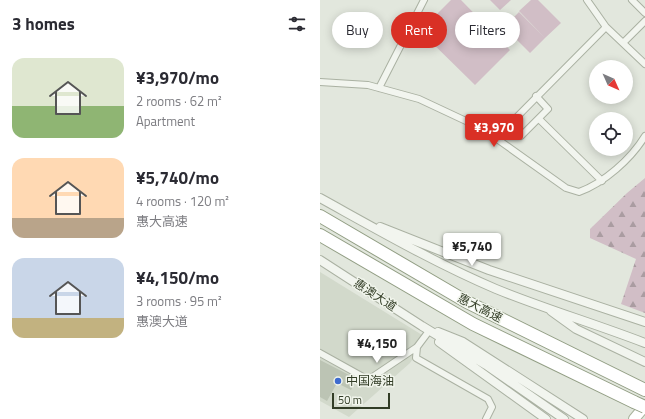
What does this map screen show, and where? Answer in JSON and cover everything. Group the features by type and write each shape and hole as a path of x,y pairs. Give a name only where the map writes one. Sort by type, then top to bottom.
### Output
{"highway":[{"name":"惠大高速","path":"320,216 467,302 643,389"},
{"name":"惠大高速","path":"320,235 473,324 641,405"}],"main road":[{"path":"634,419 641,405"}],"street":[{"path":"379,88 424,0"},
{"path":"587,0 606,27 645,64"},
{"path":"632,0 645,13"},
{"path":"623,43 645,21"},
{"path":"496,138 606,27"},
{"path":"320,82 379,88 418,99 483,129 566,188 579,192 602,181 640,144 645,136"},
{"path":"521,136 548,109 536,96"},
{"path":"539,119 602,181"},
{"path":"320,198 399,243 447,267 497,289 589,321 645,343"},
{"path":"354,217 489,270 645,322"},
{"name":"惠澳大道","path":"320,260 430,331"},
{"path":"544,306 576,329 645,362"},
{"path":"320,353 365,378 371,378 417,347 430,331"},
{"path":"430,331 486,365 564,419"},
{"path":"430,331 436,339 460,358 546,419"},
{"path":"430,331 439,332 463,342 583,419"},
{"path":"417,347 416,358 488,399 492,407 486,419"}],"shaded area":[{"path":"320,272 427,338 410,363 349,417 320,401"}],"green space":[{"path":"451,0 461,0 473,12 455,12 455,48 508,48 510,50 475,85 437,48 447,48 447,12 439,12"},
{"path":"490,0 511,0 500,10"},
{"path":"531,0 538,0 561,23 545,38 519,11"},
{"path":"520,13 545,38 530,53 520,43"},
{"path":"645,178 645,313 621,304 636,259 590,238 590,229 627,193"}],"building":[{"name":"中国海油","path":"320,360 357,379 351,390 337,383 327,401 320,397"}],"place":[{"name":"中国海油","path":"338,381"}]}
